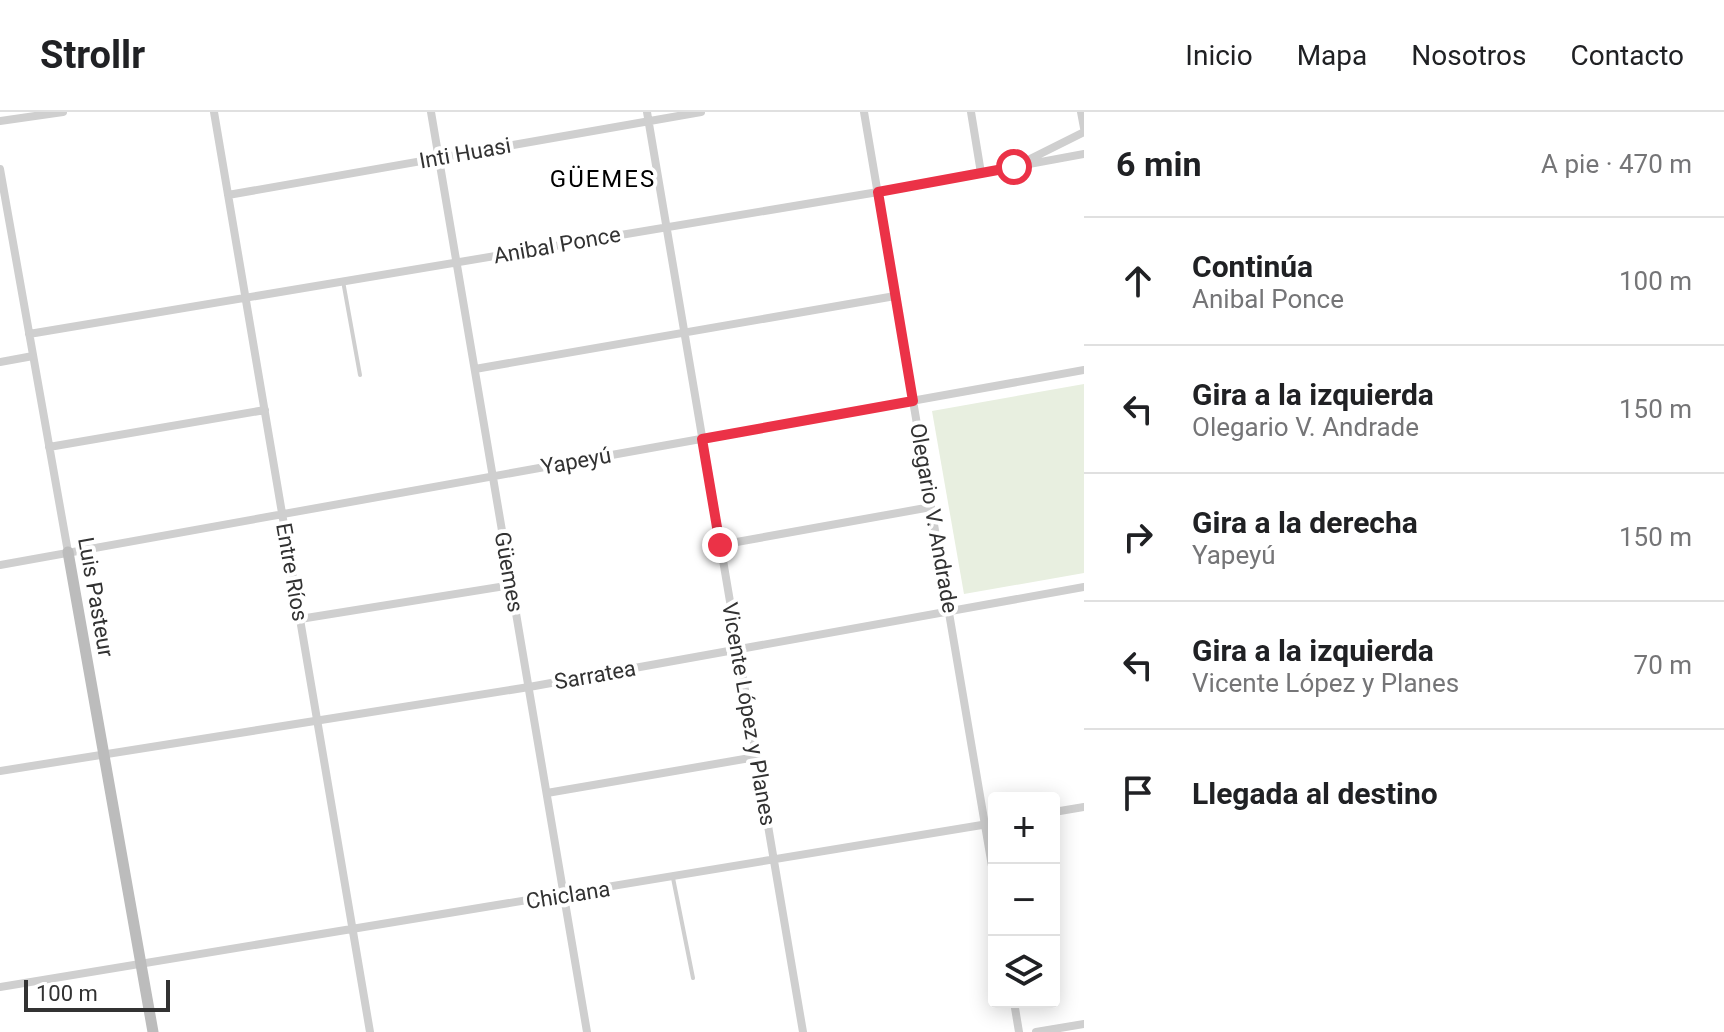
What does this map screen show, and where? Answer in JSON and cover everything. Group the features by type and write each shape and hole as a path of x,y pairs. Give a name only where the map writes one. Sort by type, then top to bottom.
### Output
{"main road":[{"name":"Luis Pasteur","path":"68,552 153,1032"}],"street":[{"path":"0,121 63,112"},
{"name":"Entre Ríos","path":"214,112 370,1032"},
{"name":"Güemes","path":"431,112 587,1032"},
{"name":"Inti Huasi","path":"228,195 647,116 701,112"},
{"name":"Olegario V. Andrade","path":"864,112 931,507 988,813"},
{"path":"971,112 981,173"},
{"path":"1014,167 1084,130 1081,112"},
{"name":"Vicente López y Planes","path":"647,116 803,1032"},
{"name":"Anibal Ponce","path":"29,334 878,192 1084,154"},
{"name":"Luis Pasteur","path":"0,169 68,552"},
{"path":"475,369 895,296"},
{"path":"0,362 33,356"},
{"name":"Yapeyú","path":"0,565 1084,370"},
{"path":"49,447 265,410"},
{"path":"720,545 931,507"},
{"path":"300,619 512,585"},
{"name":"Sarratea","path":"0,771 529,687 1084,587"},
{"path":"547,793 756,757"},
{"path":"1060,811 1084,807"},
{"name":"Chiclana","path":"0,987 988,824"},
{"path":"1015,1008 1019,1032"},
{"path":"1036,1032 1084,1024"}],"lane":[{"path":"343,281 360,375"},
{"path":"673,878 693,978"}],"green space":[{"path":"1084,384 1084,573 964,594 932,411"}],"district":[{"name":"GÜEMES","path":"603,179"}],"route":[{"path":"720,545 702,439 913,401 878,192 1014,167"}]}
